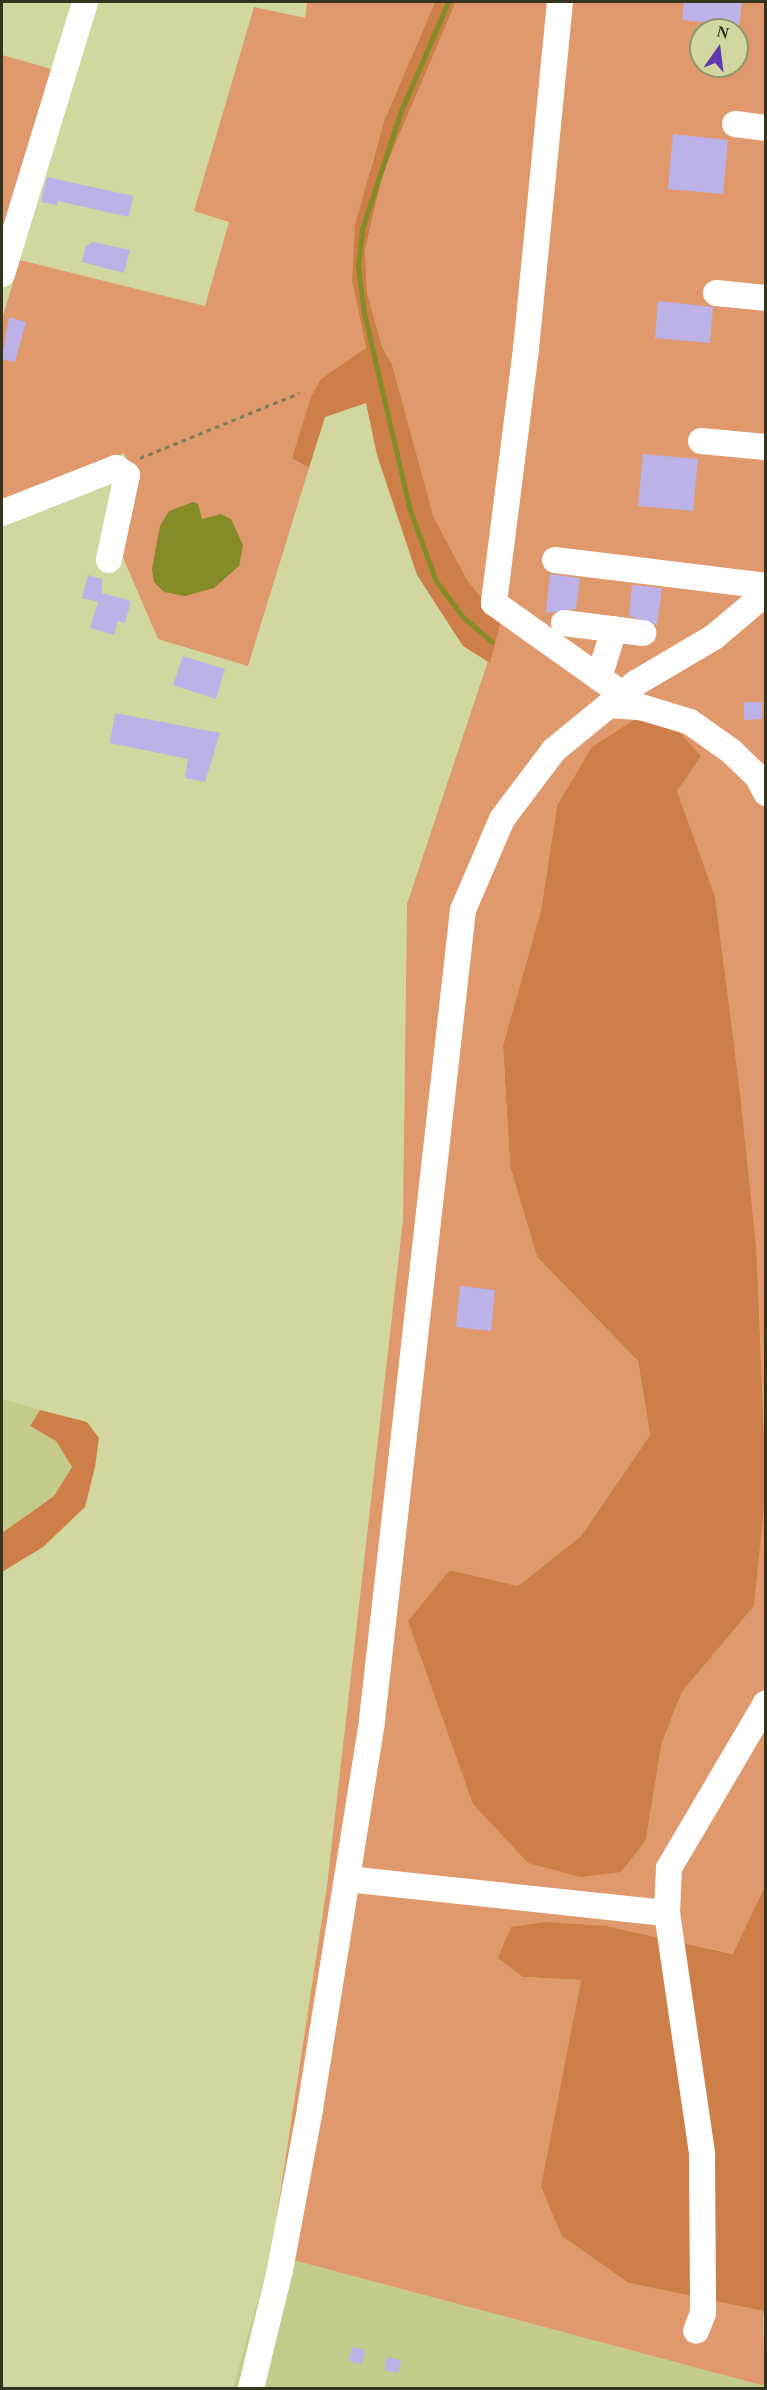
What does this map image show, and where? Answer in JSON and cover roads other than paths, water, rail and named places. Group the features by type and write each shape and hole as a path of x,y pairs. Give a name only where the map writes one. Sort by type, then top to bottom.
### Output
{"street":[{"path":"2,274 85,2"},
{"path":"560,2 526,348 494,603 599,678 616,700 690,722 731,751 758,777 765,794"},
{"path":"735,124 765,128"},
{"path":"716,293 765,298"},
{"path":"701,441 765,447"},
{"path":"2,513 116,468 127,475 109,560"},
{"path":"555,560 765,586"},
{"path":"251,2388 280,2270 372,1720 463,910 502,819 554,750 616,700 714,637 765,592"},
{"path":"564,623 643,633"},
{"path":"599,678 614,629"},
{"path":"696,2331 703,2313 702,2154 667,1913 669,1868 765,1702"},
{"path":"347,1879 667,1913"}],"waterway":[{"path":"448,2 401,111 362,229 358,266 364,313 410,510 436,581 463,617 492,642"}]}
